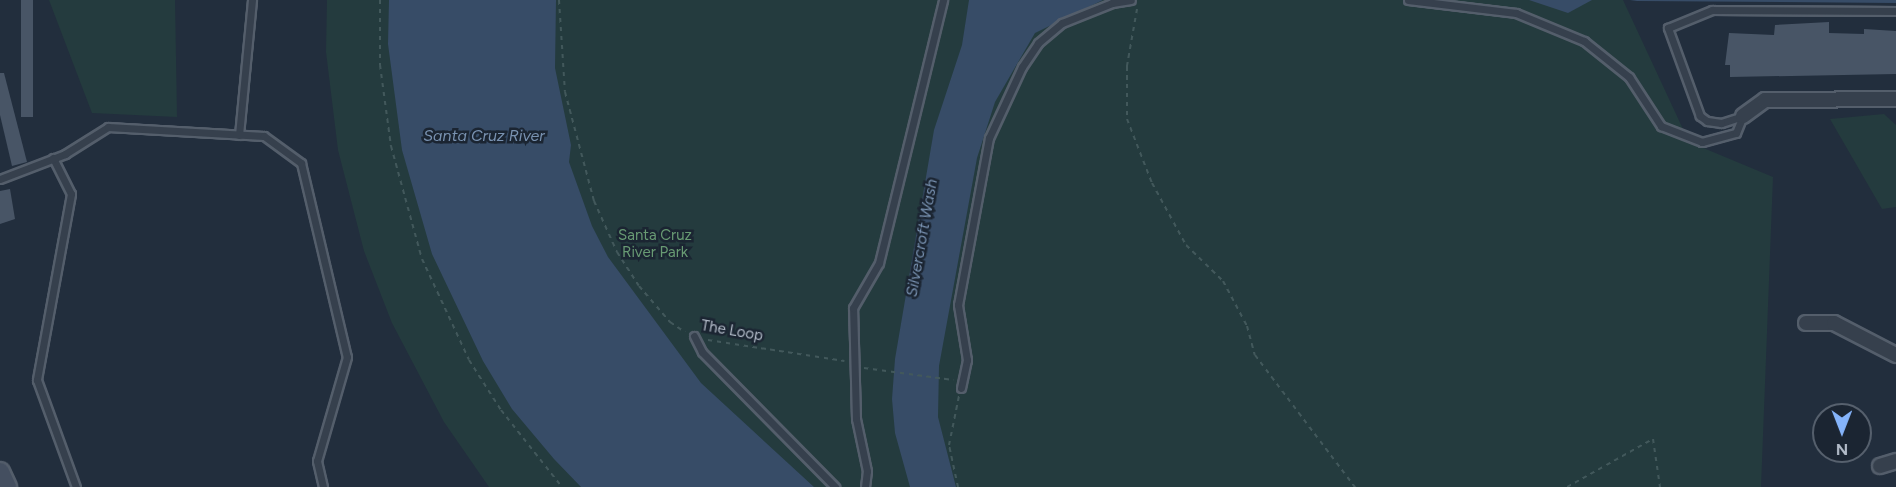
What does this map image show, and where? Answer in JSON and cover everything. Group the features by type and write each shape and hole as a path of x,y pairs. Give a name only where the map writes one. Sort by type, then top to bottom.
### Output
{"main road":[{"path":"0,472 7,487"}],"street":[{"path":"1743,116 1765,100 1896,99"},
{"path":"1806,323 1834,323 1896,355"},
{"path":"1880,466 1896,461"}],"lane":[{"path":"239,135 252,0"},
{"path":"865,487 867,471 856,419 857,366 853,308 879,263 943,0"},
{"path":"961,388 967,360 958,305 989,138 1022,67 1038,43 1062,23 1112,3 1131,0"},
{"path":"1408,0 1516,13 1584,41 1629,77 1661,126 1702,142 1736,133 1743,116"},
{"path":"1743,116 1721,123 1707,122 1700,116 1668,28 1712,10 1896,11"},
{"path":"0,179 53,159 108,127 264,136 302,163 347,357 317,461 323,487"},
{"path":"53,159 71,194 37,380 76,487"},
{"path":"694,336 702,352 835,487"}],"path":[{"path":"380,0 380,65 391,146 422,260 469,360 501,410 562,487"},
{"name":"The Loop","path":"559,0 565,92 594,201 617,252 639,286 670,321 694,336 829,357 869,370 950,380 958,382 961,388"},
{"path":"1139,0 1126,66 1127,119 1152,183 1186,245 1222,281 1247,326 1255,355 1355,487"},
{"path":"958,487 948,445 961,388"},
{"path":"1567,487 1653,439 1660,487"}],"green space":[{"path":"49,0 175,0 177,117 92,113"},
{"name":"Santa Cruz River Park","path":"327,0 1623,0 1689,142 1773,177 1761,487 489,487 444,422 392,323 364,251 338,150 326,52"},
{"path":"1884,114 1896,125 1896,207 1882,209 1830,119"}],"water":[{"name":"Santa Cruz River","path":"389,0 556,0 555,68 571,145 569,162 592,226 608,257 701,383 814,487 581,487 554,459 512,409 483,361 432,254 402,150 388,44"},
{"name":"Silvercroft Wash","path":"969,0 1103,0 1035,33 995,102 977,158 939,366 938,417 956,487 910,487 895,433 892,399 895,359 934,130 962,45"},
{"path":"1529,0 1592,0 1568,13"},
{"path":"1630,0 1896,0 1896,3 1637,1"}],"building":[{"path":"21,0 33,0 33,117 21,117"},
{"path":"1829,22 1829,33 1864,34 1864,29 1896,31 1896,74 1730,77 1730,65 1725,65 1729,33 1774,35 1775,25"},
{"path":"0,73 4,73 27,162 12,166 0,115"},
{"path":"10,189 15,219 0,224 0,191"}]}
